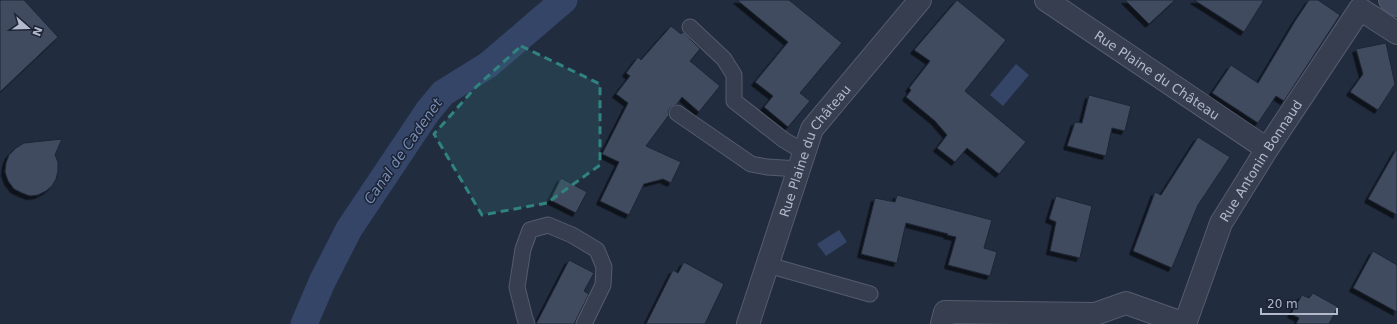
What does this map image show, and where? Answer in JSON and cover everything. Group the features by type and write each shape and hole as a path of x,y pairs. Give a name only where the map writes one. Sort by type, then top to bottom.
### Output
{"main road":[{"path":"1390,0 1397,5"}],"street":[{"name":"Rue Plaine du Château","path":"748,324 812,129 920,0"},
{"name":"Rue Plaine du Château","path":"1046,0 1267,150"},
{"name":"Rue Antonin Bonnaud","path":"1185,324 1221,223 1360,9 1397,33"},
{"path":"942,324 945,312 1095,314 1126,303 1185,324"}],"lane":[{"path":"677,113 750,164 767,168 801,161 784,140 734,101 734,75 724,59 690,27"},
{"path":"527,324 517,287 523,250 530,230 548,225 572,235 597,250 604,267 603,285 584,324"},
{"path":"768,265 870,294"}],"highlighted area":[{"path":"521,46 600,84 600,165 547,203 482,215 434,134 476,87"}],"water":[{"path":"1016,64 1029,75 1003,106 990,95"},
{"path":"839,230 847,242 826,256 817,244"}],"building":[{"path":"0,0 24,0 58,37 0,92"},
{"path":"737,0 789,0 842,43 800,93 810,101 788,127 764,107 773,96 755,82 788,42"},
{"path":"957,0 1006,40 965,91 1026,142 999,174 967,148 955,162 937,148 947,135 935,121 906,97 911,90 909,88 930,61 914,50"},
{"path":"1125,0 1175,0 1149,24"},
{"path":"1194,0 1264,0 1244,32"},
{"path":"1309,0 1318,0 1340,15 1284,101 1276,96 1258,123 1212,93 1231,65 1258,83"},
{"path":"671,26 681,34 683,32 700,49 690,61 720,86 699,112 682,97 677,104 670,108 668,112 669,115 646,146 681,162 671,183 663,179 644,184 629,215 600,201 619,162 602,154 628,103 616,94 630,76 626,73 638,57 641,60"},
{"path":"1386,43 1395,84 1378,110 1350,92 1363,74 1356,49"},
{"path":"1089,95 1131,106 1125,131 1112,128 1106,156 1067,146 1075,122 1082,123"},
{"path":"1198,137 1230,157 1198,205 1172,268 1133,251 1155,192 1161,195"},
{"path":"62,139 55,155 58,162 58,171 52,186 38,195 30,196 14,189 8,181 5,172 9,155 24,143"},
{"path":"1397,148 1397,215 1368,199"},
{"path":"561,178 587,192 576,213 550,200"},
{"path":"897,195 992,220 984,248 997,252 990,276 948,265 956,237 906,223 897,263 861,254 875,198 895,202"},
{"path":"1056,196 1092,206 1080,258 1050,251 1056,222 1049,219"},
{"path":"1373,251 1397,265 1397,312 1353,288"},
{"path":"569,260 594,273 584,291 589,294 574,324 536,324"},
{"path":"684,262 724,284 705,324 646,324 673,270 678,273"},
{"path":"1313,293 1338,307 1329,324 1296,324 1299,318 1291,314 1302,295 1309,298"}],"waterway":[{"name":"Canal de Cadenet","path":"304,324 322,282 349,229 428,111 443,93 488,65 564,0"}]}
